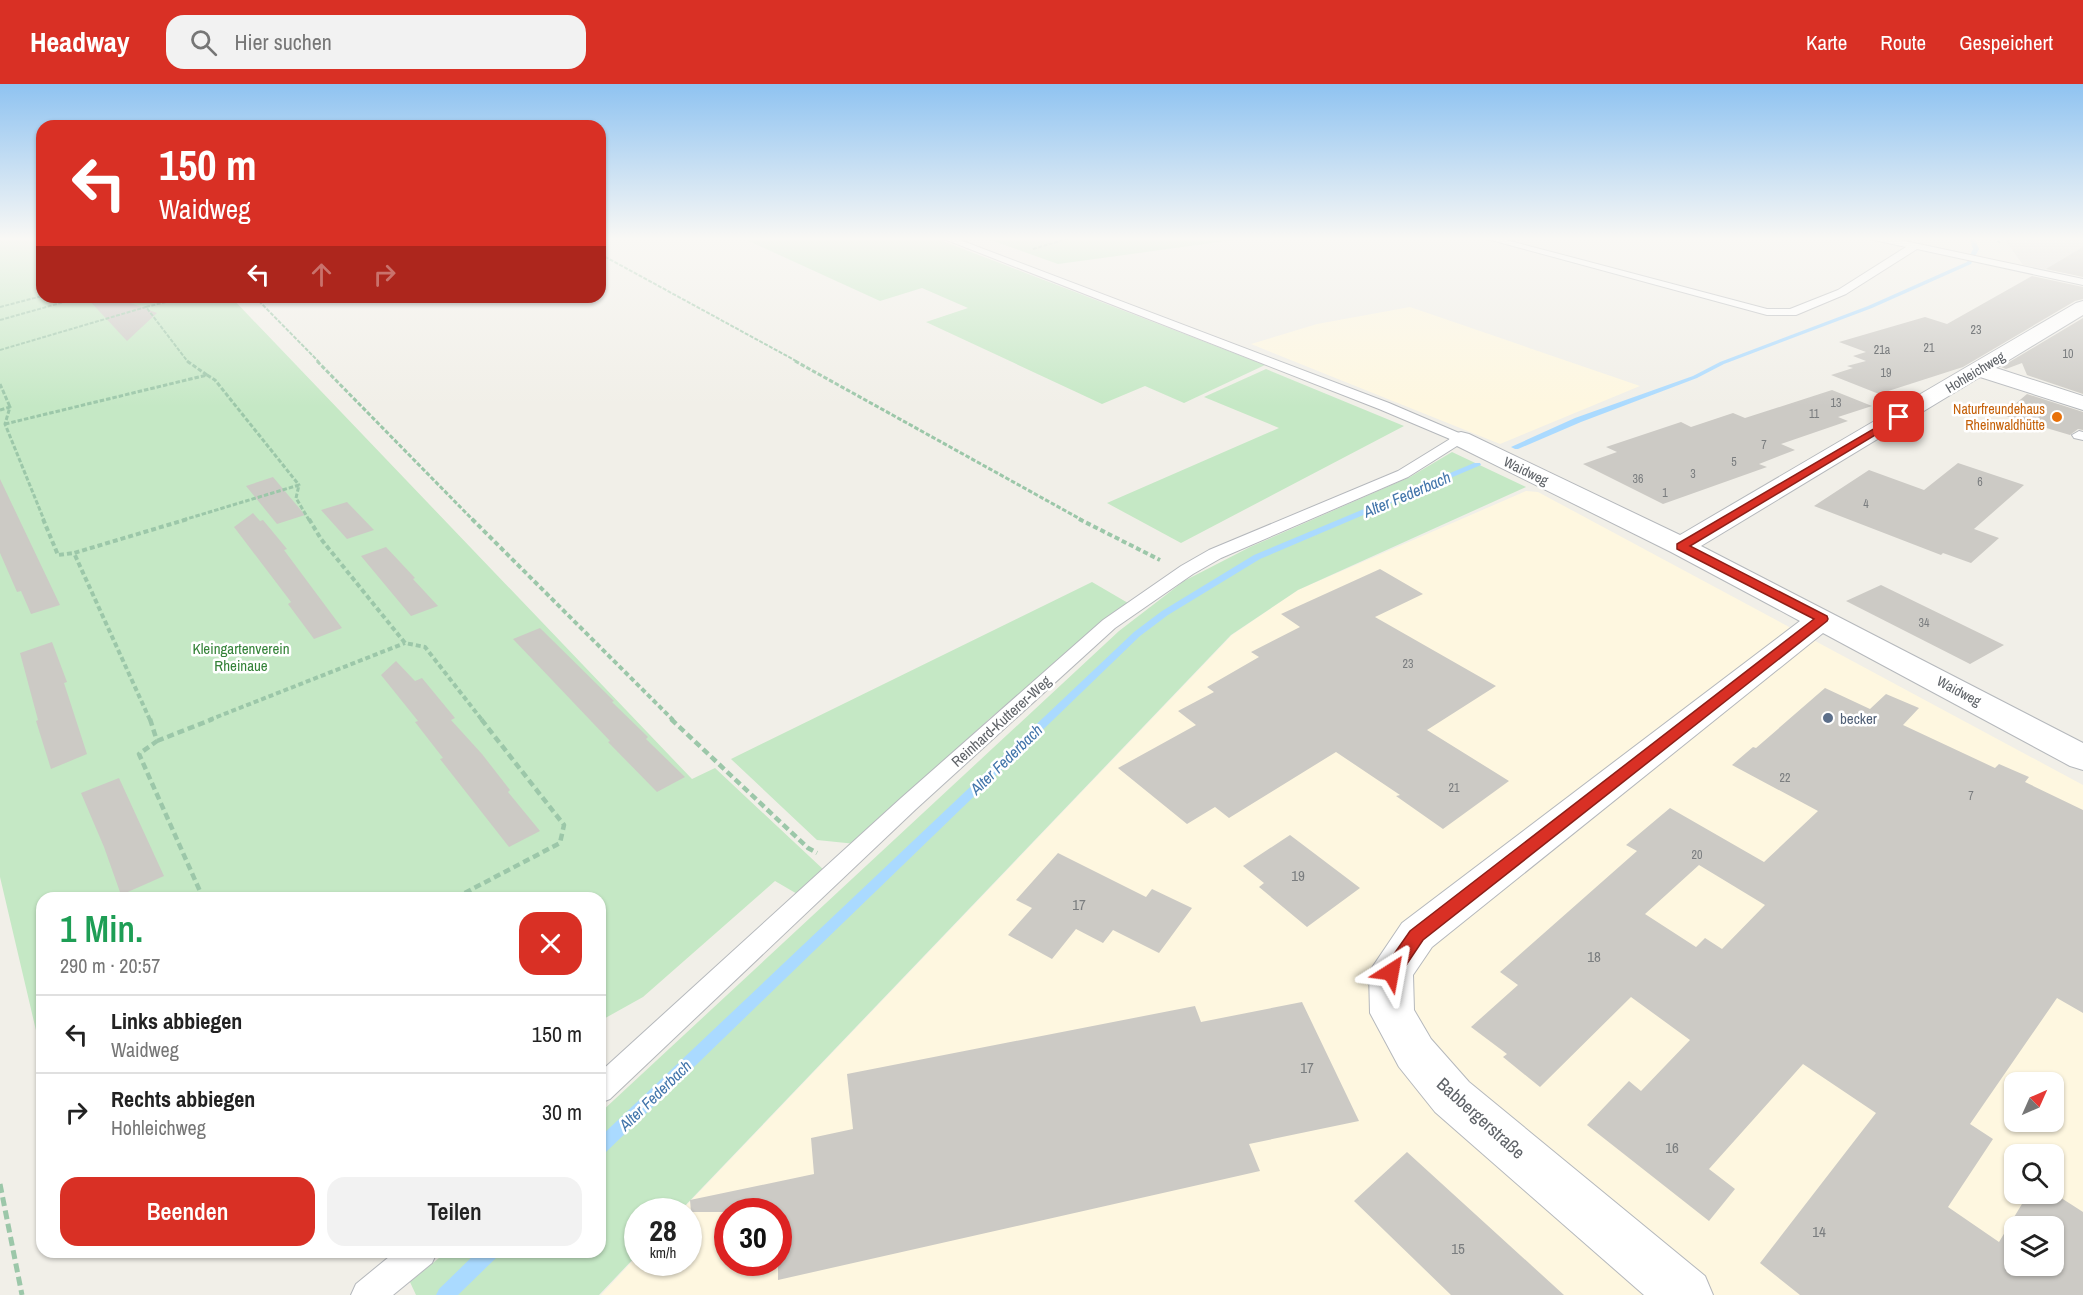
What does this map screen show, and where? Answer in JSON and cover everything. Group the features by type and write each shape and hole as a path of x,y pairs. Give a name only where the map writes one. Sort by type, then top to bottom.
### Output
{"street":[{"name":"Hohleichweg","path":"1681,546 2083,307"},
{"path":"1980,370 2083,403"},
{"name":"Waidweg","path":"1461,439 1681,546 2083,758"},
{"name":"Babbergerstraße","path":"1686,1295 1452,1096 1415,1053 1392,1013 1391,972 1417,935 1822,619"}],"lane":[{"name":"Waidweg","path":"1093,294 1384,405 1461,439"},
{"path":"1697,294 1767,312 1792,313 1838,294"},
{"name":"Reinhard-Kutterer-Weg","path":"606,1084 909,804 1110,624 1187,570 1215,554 1403,474 1461,439"},
{"path":"367,1295 413,1258"}],"path":[{"path":"672,294 970,456 1110,536 1146,554 1187,570"},
{"path":"0,308 36,298"},
{"path":"0,320 61,303"},
{"path":"0,350 162,303"},
{"path":"261,303 633,682 808,848 843,867"},
{"path":"146,307 183,356 196,369 214,380 299,485"},
{"path":"5,424 207,375"},
{"path":"0,384 10,408 5,424 58,555 74,553 299,485"},
{"path":"0,410 10,408"},
{"path":"299,485 296,498 321,539 405,643"},
{"path":"74,553 153,726 157,741"},
{"path":"200,892 139,754 157,741 405,643 425,647 564,825 560,843 466,892"},
{"path":"0,1184 22,1295"}],"shaded area":[{"path":"1410,307 1640,386 1500,444 1251,344 1317,324"},
{"path":"1526,491 1538,492 2083,785 2083,1295 601,1295 624,1270 624,1276 702,1276 702,1198 693,1198 1232,635 1298,590"}],"green space":[{"name":"Kleingartenverein Rheinaue","path":"0,294 36,294 36,303 237,303 692,779 715,768 825,871 799,895 775,881 643,997 606,1018 606,892 36,892 36,1030 0,877"},
{"path":"864,294 904,294 880,301"},
{"path":"935,294 1079,294 1265,365 1184,403 1145,386 1102,404 926,322 968,308"},
{"path":"1266,369 1404,426 1181,543 1107,503 1279,428 1204,397"},
{"path":"1452,452 1526,487 1298,590 1231,635 692,1198 624,1198 624,1269 599,1295 416,1295 410,1282 439,1258 606,1258 606,1107 1119,631 1184,581 1250,547 1410,477"},
{"path":"1092,582 1128,603 989,719 856,844 817,840 731,759"}],"building":[{"path":"2001,294 2083,294 2083,299 2075,301 1963,367 1879,394 1831,375 1853,368 1847,366 1866,361 1853,356 1866,352 1839,342 1925,317 1947,324"},
{"path":"92,303 131,303 157,313 127,341"},
{"path":"2083,318 2083,394 2027,375 2022,363 2006,369 2001,367"},
{"path":"1832,390 1872,406 1838,417 1848,421 1781,444 1795,450 1759,464 1767,467 1663,504 1583,464 1617,452 1606,447 1681,422 1691,427 1733,413 1745,418"},
{"path":"2027,394 2083,412 2083,430 2078,429 2070,435 2002,415"},
{"path":"1958,463 2024,485 1974,529 1999,538 1971,563 1943,553 1941,555 1814,506 1869,470 1924,490"},
{"path":"273,477 305,515 277,524 246,486"},
{"path":"0,479 60,605 31,614 21,591 17,592 0,553"},
{"path":"347,502 374,530 347,539 321,510"},
{"path":"253,513 260,521 263,520 287,549 284,550 342,628 314,639 288,604 291,602 234,527"},
{"path":"386,547 438,606 411,616 361,556"},
{"path":"1380,569 1423,594 1375,617 1496,686 1427,730 1509,781 1443,829 1396,796 1400,795 1336,752 1229,818 1215,807 1187,824 1118,768 1196,725 1178,711 1214,692 1207,687 1259,657 1251,652 1300,627 1281,614"},
{"path":"1881,585 2004,645 1970,664 1846,601"},
{"path":"540,628 614,701 612,702 648,737 646,739 685,777 657,792 608,742 610,741 513,639"},
{"path":"52,642 67,682 64,683 87,754 51,769 36,721 38,720 20,653"},
{"path":"396,661 415,681 422,678 455,718 451,720 482,754 510,790 508,792 540,831 509,847 440,759 443,758 415,722 418,721 381,675"},
{"path":"1825,688 1870,709 1886,694 1919,708 1903,725 1995,768 1999,764 2029,777 2025,782 2083,810 2083,1013 2057,998 2004,1072 1970,1124 1993,1139 1948,1207 1999,1242 2004,1234 2004,1276 2064,1276 2064,1216 2015,1216 2022,1204 2064,1204 2064,1200 2083,1212 2083,1295 1800,1295 1760,1263 1876,1113 1803,1064 1709,1169 1735,1189 1709,1221 1587,1125 1629,1081 1641,1091 1690,1040 1631,997 1540,1087 1503,1057 1507,1054 1471,1027 1518,985 1500,972 1637,851 1626,845 1670,808 1764,862 1818,811 1732,765 1753,747 1756,748","holes":["1699,865 1765,905 1722,949 1705,938 1696,947 1645,914"]},
{"path":"119,778 164,876 128,892 120,892 81,793"},
{"path":"1290,835 1360,888 1307,927 1259,887 1264,883 1243,866"},
{"path":"1058,853 1146,897 1152,889 1192,908 1159,953 1113,930 1103,943 1076,929 1052,959 1008,935 1032,908 1016,900"},
{"path":"1302,1002 1359,1121 1249,1144 1260,1171 778,1280 778,1276 792,1276 792,1198 714,1198 714,1212 702,1212 702,1198 700,1198 814,1174 811,1138 853,1129 847,1074 1195,1006 1201,1022"},
{"path":"1407,1152 1564,1295 1451,1295 1354,1201"}],"waterway":[{"name":"Alter Federbach","path":"1515,447 1900,294"},
{"name":"Alter Federbach","path":"606,1141 1137,634 1165,613 1257,557 1477,465"},
{"name":"Alter Federbach","path":"445,1295 484,1258"}],"place":[{"name":"Naturfreundehaus Rheinwaldhütte","path":"2057,417"},
{"name":"becker","path":"1828,718"}],"route":[{"path":"1391,972 1417,935 1822,619 1681,546 1899,417"}]}
